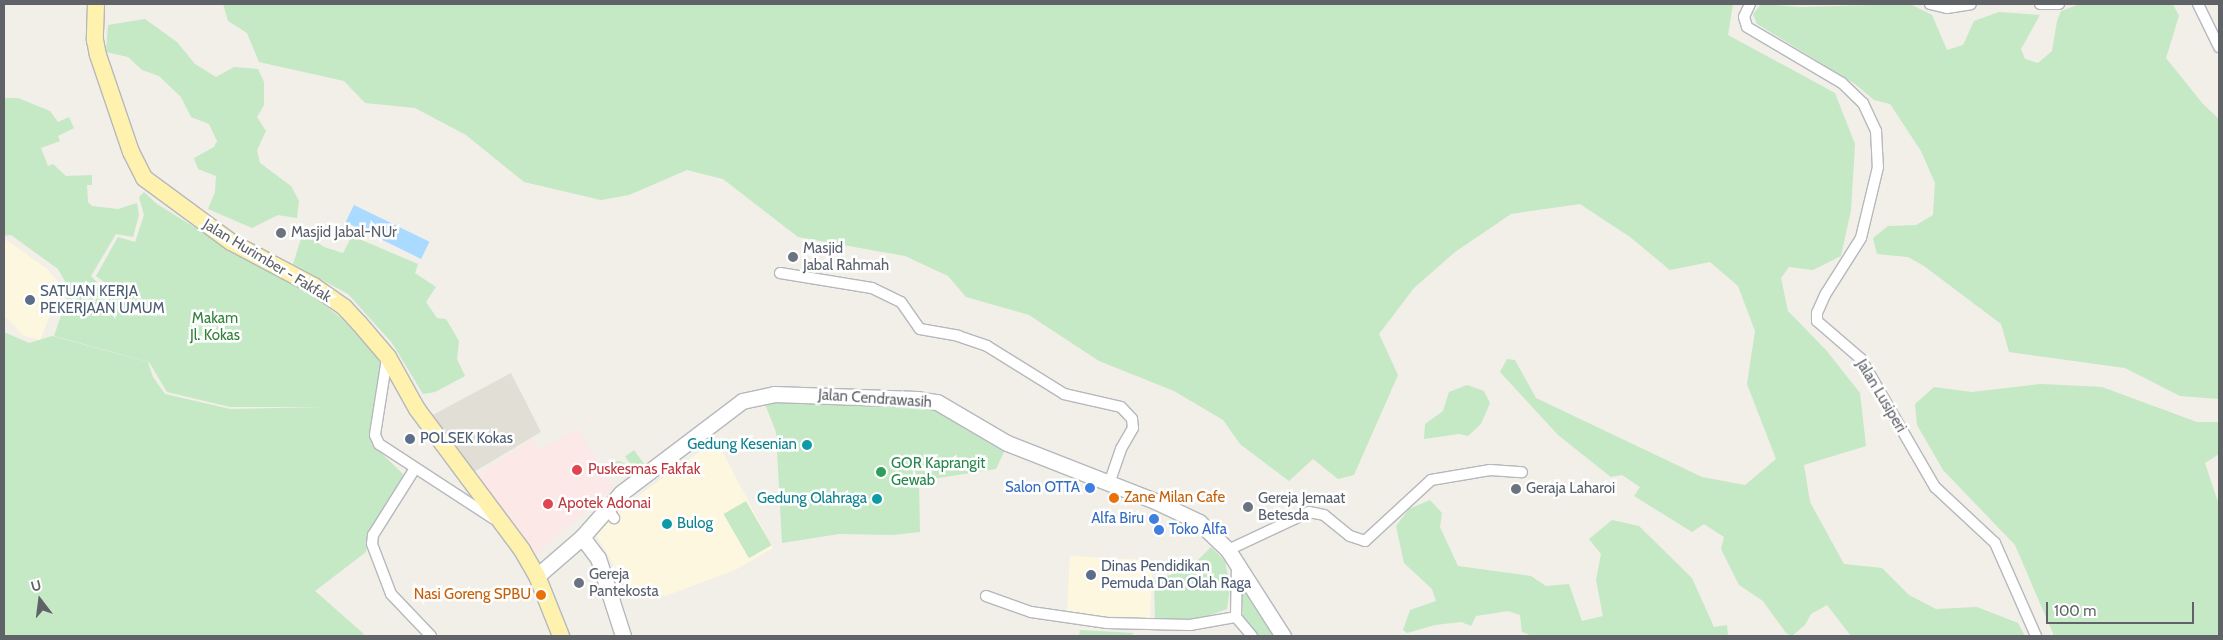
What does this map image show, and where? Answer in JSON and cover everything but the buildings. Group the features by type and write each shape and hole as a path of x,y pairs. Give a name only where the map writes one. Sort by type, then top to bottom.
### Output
{"main road":[{"name":"Jalan Hurimber - Fakfak","path":"96,4 95,40 98,55 131,152 144,178 231,242 297,276 344,307 388,357 417,409 504,524 537,576 561,636"},
{"name":"Jalan Cendrawasih","path":"537,576 610,512 665,457 742,401 774,394 931,400 1007,443 1182,512 1204,526 1228,550 1284,636"},
{"path":"582,537 598,558 623,636"}],"street":[{"name":"Jalan Lusiperi","path":"1750,4 1744,17 1748,27 1842,83 1863,103 1876,131 1878,167 1862,238 1817,313 1818,323 1861,359 1935,487 1995,543 2036,636"},
{"path":"1930,4 1947,8 1971,4"},
{"path":"2040,4 2059,4"},
{"path":"2198,4 2219,47"},
{"path":"780,274 844,281 872,288 901,302 920,329 958,336 988,346 1064,394 1121,407 1132,419 1133,428 1121,448 1109,484"},
{"path":"388,357 376,435 382,448 414,470 504,524"},
{"path":"414,470 373,536 372,544 391,594 431,636"},
{"path":"1228,550 1309,512 1324,515 1350,536 1365,541 1432,480 1475,471 1522,472"},
{"path":"1237,566 1236,617 1252,636"},
{"path":"986,596 1031,612 1107,623 1190,625 1236,617"}],"shaded area":[{"name":"SATUAN KERJA PEKERJAAN UMUM","path":"7,240 47,269 62,286 40,340 24,336 4,315 4,244"},
{"path":"511,373 541,432 474,472 429,417"},
{"path":"578,428 613,488 535,555 476,477 532,439 559,481 540,450"},
{"path":"716,440 773,548 733,571 665,596 642,597 628,589 595,533 606,519"},
{"path":"1070,556 1153,560 1150,618 1067,614"}],"green space":[{"path":"223,4 1733,4 1728,35 1835,93 1855,144 1851,210 1841,256 1813,270 1789,267 1781,278 1788,311 1826,350 1860,393 1866,446 1804,465 1810,502 1844,564 1882,568 1909,595 1936,609 1977,607 2018,623 2025,636 1851,636 1827,605 1811,614 1805,625 1792,636 1786,633 1763,601 1739,585 1721,549 1724,537 1704,524 1692,532 1634,496 1640,487 1622,475 1611,477 1558,435 1500,372 1507,359 1515,360 1536,398 1702,477 1745,485 1776,459 1747,384 1755,331 1738,286 1710,262 1670,270 1630,237 1580,204 1511,214 1455,252 1414,288 1379,334 1398,375 1354,475 1338,479 1313,459 1289,481 1240,444 1223,420 1174,391 1099,361 1029,315 966,297 948,276 905,256 798,237 723,179 687,170 629,195 601,200 524,182 466,135 415,108 365,103 344,81 259,62 247,33 228,21"},
{"path":"1761,4 1800,7 1910,4 1932,15 1947,50 1963,45 1974,21 1999,12 2040,15 2021,49 2025,59 2038,63 2052,51 2057,21 2061,11 2080,4 2173,4 2179,16 2166,58 2203,104 2219,119 2219,399 2180,396 2125,368 2009,352 2001,324 1924,266 1908,257 1877,254 1873,238 1888,226 1916,225 1933,215 1935,183 1921,151 1890,104 1874,100 1855,84 1757,24 1753,14"},
{"path":"145,19 177,42 195,64 216,77 234,67 258,69 264,82 264,105 257,117 266,131 257,150 260,163 291,186 299,201 297,218 278,215 252,228 208,209 215,192 216,176 198,169 194,158 214,147 217,141 209,124 191,117 181,97 159,76 142,70 128,57 106,52 108,25"},
{"path":"4,98 18,98 50,111 58,122 69,117 74,128 58,136 60,141 41,148 48,166 53,164 66,176 92,175 92,185 87,185 88,202 92,206 118,209 137,203 139,215 133,237 116,234 91,276 98,283 71,292 58,269 11,235 4,236"},
{"name":"Makam Jl. Kokas","path":"144,192 157,204 239,255 310,293 342,319 382,361 374,446 404,475 368,536 366,552 315,591 364,634 362,636 4,636 4,332 29,343 52,336 148,362 153,377 165,394 230,409 324,407 230,407 167,392 149,362 54,336 67,298 88,289 108,285 96,276 118,237 135,242 144,215 139,197"},
{"path":"303,232 324,247 343,253 352,236 418,264 415,273 436,287 426,302 437,318 446,319 459,341 457,359 465,376 435,392 423,394 392,343 348,294 293,264"},
{"path":"2041,384 2102,387 2197,422 2219,422 2219,454 2205,463 2219,505 2219,636 2054,636 2015,545 1943,470 1917,425 1915,404 1934,387 1972,392"},
{"path":"1467,385 1484,391 1490,403 1481,424 1468,436 1459,434 1424,439 1425,424 1443,411 1449,392"},
{"name":"GOR Kaprangit Gewab","path":"763,399 937,407 942,415 1004,452 996,469 919,481 920,532 893,535 839,534 782,543 776,432"},
{"path":"634,450 644,464 635,470 625,456"},
{"path":"618,461 626,469 618,477 610,469"},
{"path":"1430,500 1442,513 1440,527 1458,566 1531,576 1546,586 1569,584 1582,621 1603,616 1596,580 1601,554 1589,539 1612,520 1639,526 1692,578 1714,627 1727,625 1728,636 1532,636 1522,632 1520,615 1508,611 1476,616 1471,626 1461,622 1435,625 1407,633 1403,630 1410,610 1436,601 1432,589 1404,563 1396,526 1409,509"},
{"path":"746,501 772,545 749,558 723,514"},
{"path":"1211,547 1225,561 1230,587 1227,609 1202,618 1169,622 1155,619 1154,580 1189,569"},
{"path":"1242,588 1273,636 1259,636 1243,622"},
{"path":"1080,630 1134,633 1130,636 1079,636"}],"water":[{"path":"354,205 429,242 421,259 346,222"}],"place":[{"name":"Masjid Jabal-NUr","path":"281,233"},
{"name":"Masjid Jabal Rahmah","path":"793,257"},
{"name":"SATUAN KERJA PEKERJAAN UMUM","path":"30,300"},
{"name":"POLSEK Kokas","path":"410,439"},
{"name":"Gedung Kesenian","path":"807,445"},
{"name":"Puskesmas Fakfak","path":"577,470"},
{"name":"GOR Kaprangit Gewab","path":"881,472"},
{"name":"Salon OTTA","path":"1090,488"},
{"name":"Geraja Laharoi","path":"1516,489"},
{"name":"Zane Milan Cafe","path":"1114,498"},
{"name":"Gedung Olahraga","path":"877,499"},
{"name":"Apotek Adonai","path":"548,504"},
{"name":"Gereja Jemaat Betesda","path":"1248,507"},
{"name":"Alfa Biru","path":"1154,519"},
{"name":"Bulog","path":"667,524"},
{"name":"Toko Alfa","path":"1159,530"},
{"name":"Dinas Pendidikan Pemuda Dan Olah Raga","path":"1091,575"},
{"name":"Gereja Pantekosta","path":"579,583"},
{"name":"Nasi Goreng SPBU","path":"541,595"}]}
